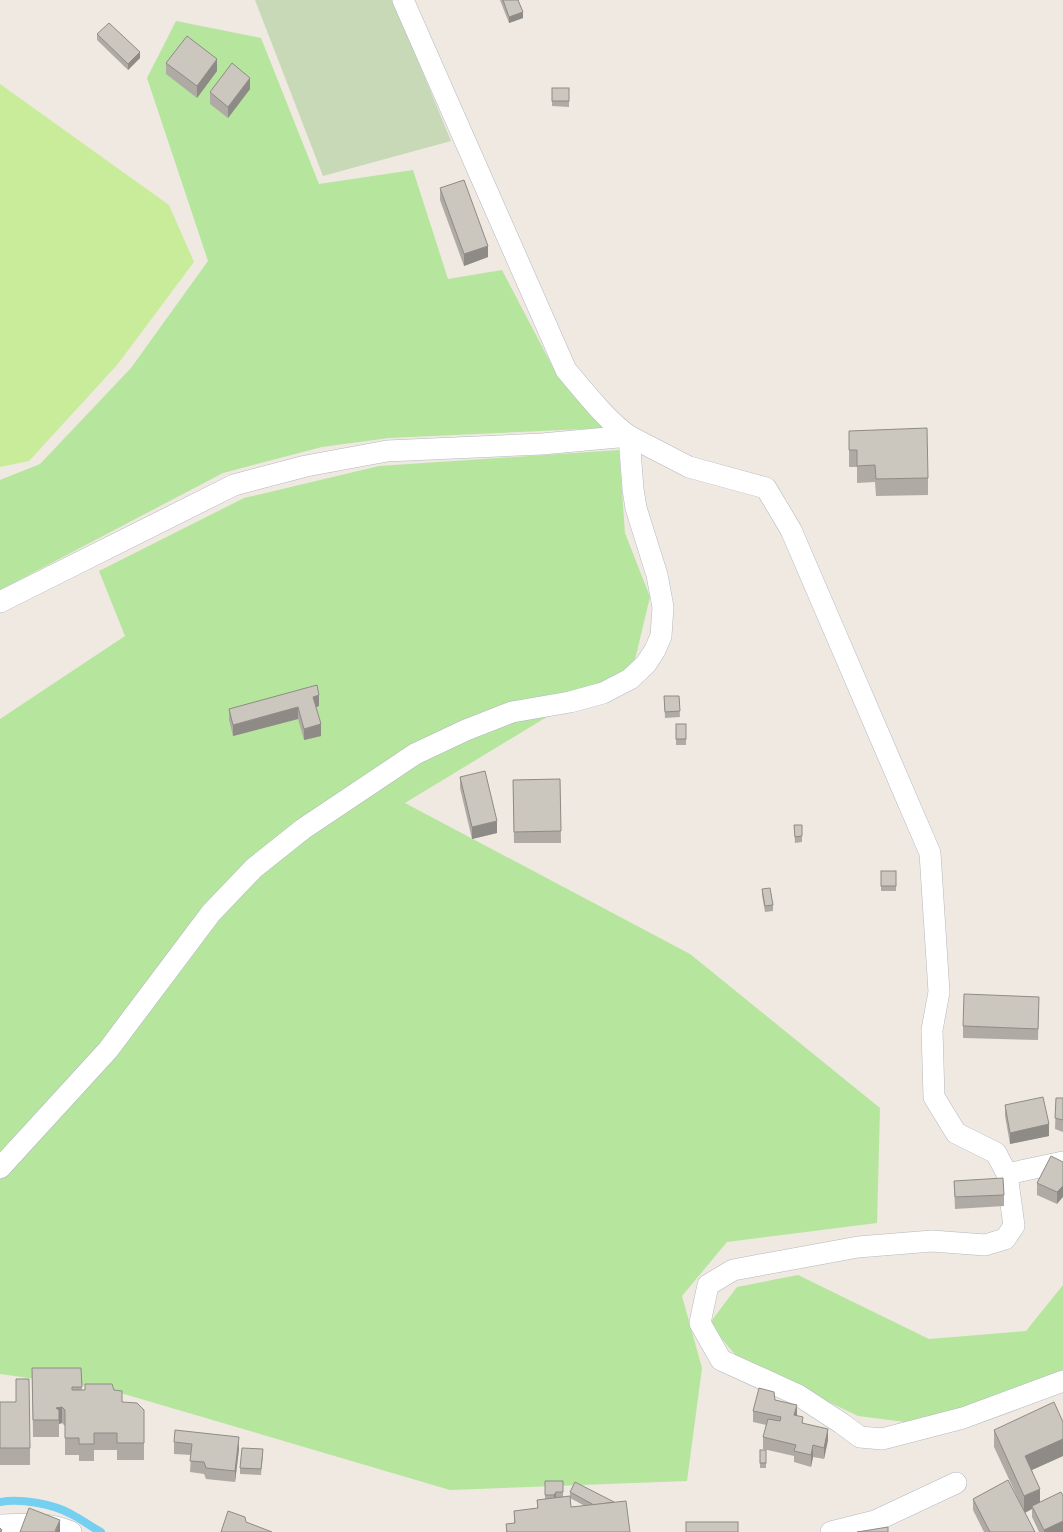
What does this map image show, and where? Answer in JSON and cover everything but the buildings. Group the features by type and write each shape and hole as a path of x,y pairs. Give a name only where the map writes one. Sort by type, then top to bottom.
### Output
{"street":[{"path":"403,0 566,370 597,406 629,436 689,467 766,488 791,530 930,853 939,992 932,1030 934,1097 956,1133 996,1153 1007,1174 1014,1226 1005,1239 985,1245 932,1241 858,1247 733,1270 708,1285 700,1323 721,1360 798,1395 860,1437 882,1439 963,1418 1063,1381"},
{"path":"0,602 234,485 270,475 306,466 387,451 542,444 629,436"},
{"path":"0,1168 108,1050 211,913 254,868 303,829 415,754 466,730 512,712 570,702 603,693 630,679 646,664 661,636 663,607 657,575 636,508 629,436"},
{"path":"1007,1174 1063,1162"},
{"path":"831,1532 875,1521 956,1483"},
{"path":"0,1525 27,1524 57,1526 71,1532"}],"green space":[{"path":"255,0 393,0 451,141 323,176"},
{"path":"176,21 261,38 319,184 413,170 448,279 502,270 558,377 606,428 389,438 322,447 223,473 0,590 0,480 40,464 131,368 208,261 147,78"},
{"path":"0,84 169,205 194,262 117,365 29,461 0,467"},
{"path":"619,450 625,533 650,597 634,664 405,803 690,954 880,1108 877,1223 727,1242 682,1296 702,1368 687,1481 450,1490 107,1389 0,1374 0,719 125,636 99,571 244,498 379,466"},
{"path":"798,1275 929,1339 1026,1331 1063,1285 1063,1371 971,1409 905,1422 858,1416 739,1359 709,1324 737,1287"}],"waterway":[{"path":"0,1502 27,1501 55,1507 64,1510 101,1532"}]}
